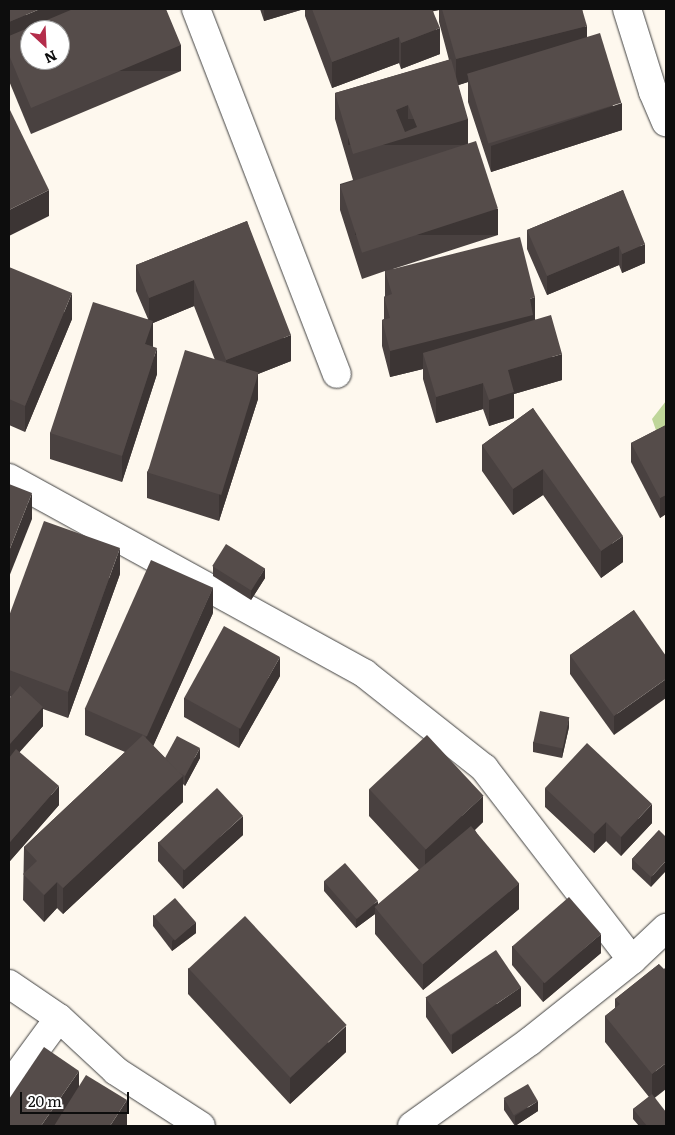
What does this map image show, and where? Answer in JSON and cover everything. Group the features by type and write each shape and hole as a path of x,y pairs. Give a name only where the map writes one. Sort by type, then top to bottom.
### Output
{"street":[{"path":"196,9 337,374"},
{"path":"627,9 652,92 666,122"},
{"path":"9,478 365,674 484,768 632,960"},
{"path":"412,1126 529,1042 632,960 666,928"},
{"path":"9,984 59,1018 116,1071 201,1126"},
{"path":"9,1086 59,1018"}],"green space":[{"path":"666,401 666,458 652,419"}],"building":[{"path":"9,9 40,9 9,22"},
{"path":"73,9 166,9 181,45 31,108 9,55 9,36 20,31 20,70 70,70 70,20 47,20"},
{"path":"312,9 432,9 440,28 401,43 399,37 332,62"},
{"path":"442,9 582,9 587,26 456,59"},
{"path":"600,33 621,103 488,143 467,74"},
{"path":"451,59 468,119 353,154 335,93","holes":["408,105 417,127 405,132 396,110"]},
{"path":"9,110 49,190 9,210"},
{"path":"476,141 498,209 362,253 340,185"},
{"path":"623,190 645,244 622,254 619,246 547,276 527,230"},
{"path":"247,221 291,335 226,360 194,280 149,298 136,265"},
{"path":"520,237 535,297 530,299 533,315 390,351 382,320 390,318 384,297 392,294 385,271"},
{"path":"9,267 72,293 25,406 9,399"},
{"path":"93,302 153,321 145,344 157,348 122,456 50,433"},
{"path":"551,315 562,354 508,370 514,392 489,400 483,383 436,397 423,353"},
{"path":"185,350 259,373 221,495 148,472"},
{"path":"533,408 623,536 601,551 543,469 513,489 482,445"},
{"path":"666,425 666,495 660,498 631,443"},
{"path":"9,484 32,493 9,551"},
{"path":"44,521 120,548 68,692 9,670 9,616"},
{"path":"226,544 265,568 251,590 212,566"},
{"path":"151,560 213,588 147,737 85,709"},
{"path":"634,610 666,656 666,679 614,716 570,655"},
{"path":"224,626 280,657 240,729 184,698"},
{"path":"20,686 43,707 9,745 9,699"},
{"path":"540,711 569,717 563,749 533,742"},
{"path":"143,735 183,776 63,888 57,882 44,895 23,874 37,861 24,847"},
{"path":"427,735 484,796 426,850 369,789"},
{"path":"177,736 200,748 185,776 178,772 165,758"},
{"path":"587,743 652,804 621,837 606,822 594,834 545,788"},
{"path":"16,749 59,786 10,842 9,758"},
{"path":"217,788 243,816 184,870 158,843"},
{"path":"471,826 519,883 423,964 374,907"},
{"path":"659,830 666,837 666,861 651,877 632,859"},
{"path":"345,863 378,901 357,919 324,881"},
{"path":"569,897 601,934 545,983 512,946"},
{"path":"175,898 196,922 175,941 154,916"},
{"path":"245,916 347,1025 290,1077 189,969"},
{"path":"496,950 521,987 451,1035 426,998"},
{"path":"659,964 664,969 666,967 666,1063 652,1074 605,1016 620,1004 615,999"},
{"path":"44,1047 79,1071 41,1126 9,1126 9,1099"},
{"path":"86,1075 127,1100 110,1126 54,1126"},
{"path":"528,1084 538,1101 514,1115 504,1098"},
{"path":"652,1094 666,1112 666,1126 647,1126 633,1109"}]}
